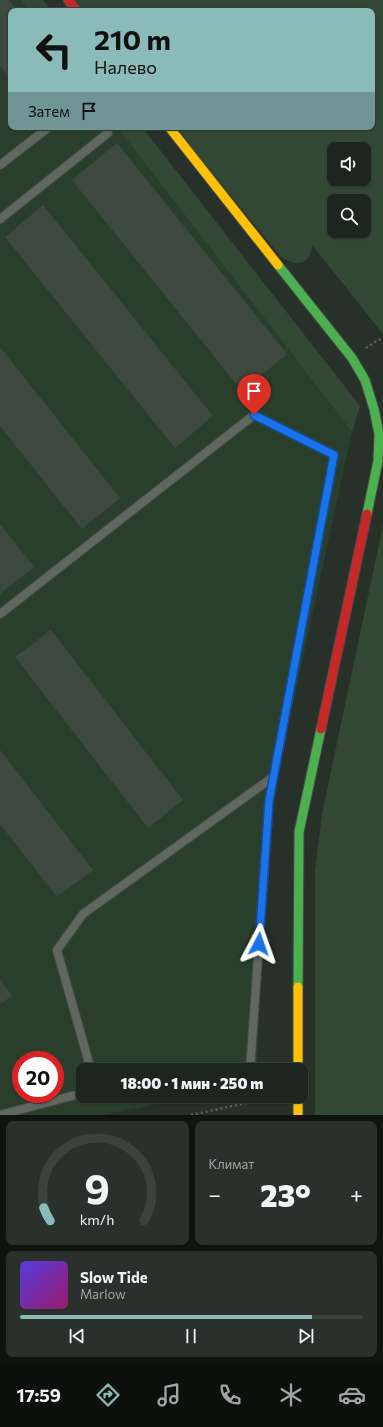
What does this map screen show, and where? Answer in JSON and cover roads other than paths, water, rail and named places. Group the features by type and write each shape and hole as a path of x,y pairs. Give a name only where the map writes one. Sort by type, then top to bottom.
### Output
{"street":[{"path":"68,0 75,8"},
{"path":"171,130 352,358 365,380 374,409 379,434 378,461 299,832 298,1063"},
{"path":"298,1103 298,1115"}],"lane":[{"path":"0,165 45,130"},
{"path":"0,219 108,134"},
{"path":"0,614 254,415 334,455 269,801 250,1063"},
{"path":"89,1063 57,950 83,914 273,777"},
{"path":"0,1115 76,1095"}]}
